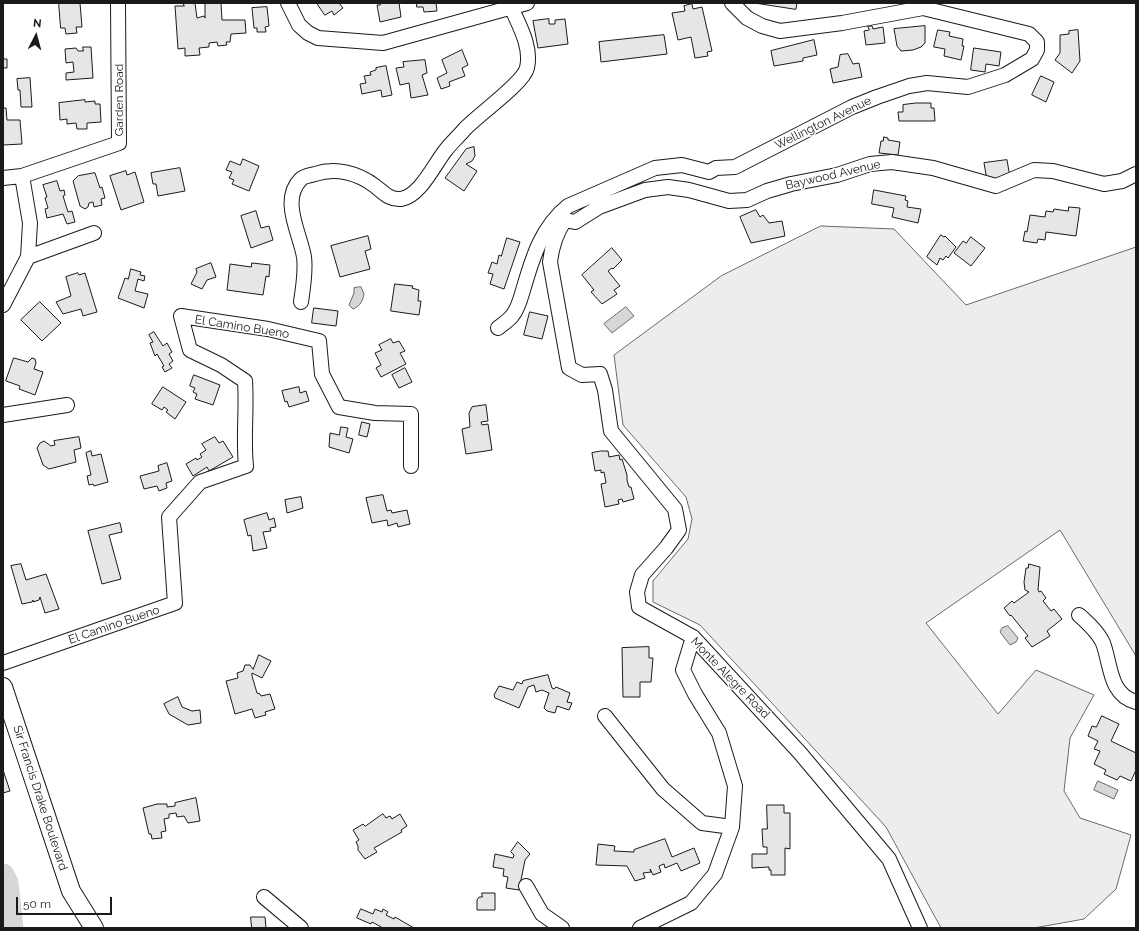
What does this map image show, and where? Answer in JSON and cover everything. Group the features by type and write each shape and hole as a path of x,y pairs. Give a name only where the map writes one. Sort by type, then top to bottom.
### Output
{"main road":[{"name":"Sir Francis Drake Boulevard","path":"3,687 71,891 94,928"}],"street":[{"name":"Garden Road","path":"22,176 119,144 118,3"},
{"path":"288,3 299,25 308,33 318,38 383,43 528,3"},
{"name":"Wellington Avenue","path":"498,328 512,316 518,307 536,249 545,230 562,216 568,206 655,168 682,165 708,172 716,168 735,167 852,107 877,97 909,86 927,83 968,87 1005,75 1032,59 1037,50 1037,42 1029,34 936,7 923,8 842,24 780,31 762,26 747,18 732,3"},
{"path":"302,302 305,270 304,256 293,212 294,189 302,178 322,172 336,171 352,174 364,179 388,197 400,199 409,197 423,183 444,152 468,124 510,88 527,69 528,55 524,40 511,7"},
{"name":"Baywood Avenue","path":"562,216 574,222 599,207 645,190 668,187 689,190 729,201 747,200 767,191 791,184 838,175 870,164 892,162 933,168 996,186 1034,170 1053,171 1104,184 1122,181 1136,174"},
{"path":"3,178 22,176 30,223 28,257 3,304"},
{"name":"Monte Alegre Road","path":"562,216 552,247 550,262 570,368 582,375 600,374 605,390 611,431 675,509 677,516 679,530 666,548 642,575 637,592 639,607 693,637 800,753 889,859 920,928"},
{"path":"28,257 94,233"},
{"name":"El Camino Bueno","path":"3,663 175,603 169,518 200,482 246,466 244,442 246,408 245,381 221,365 190,350 181,316 268,329 319,341 322,374 339,406 375,413 411,414 411,466"},
{"path":"3,415 67,405"},
{"path":"1079,615 1098,635 1115,684 1121,693 1136,702"},
{"path":"640,928 691,902 714,874 732,827 735,786 719,733 694,694 683,670 693,637"},
{"path":"605,716 663,789 702,823 732,827"},
{"path":"526,886 542,914 562,928"},
{"path":"264,897 301,928"}],"shaded area":[{"path":"821,226 894,229 966,305 1136,247 1136,656 1060,530 926,623 998,714 1036,670 1094,695 1070,738 1064,791 1080,818 1131,835 1116,889 1084,919 1034,928 941,928 886,827 700,625 653,602 653,581 688,539 692,519 686,497 623,425 614,355 721,276"},
{"path":"361,287 364,294 363,299 359,305 353,309 349,305 354,293 354,288"},
{"path":"626,307 634,316 612,333 604,324"},
{"path":"1008,626 1018,638 1016,642 1010,645 1000,632 1002,628"},
{"path":"1098,781 1118,790 1114,799 1094,790"}],"building":[{"path":"59,3 80,3 82,27 76,27 77,33 66,34 65,28 61,28"},
{"path":"183,3 195,3 197,18 204,16 205,18 205,3 221,3 222,20 245,20 246,33 231,34 230,42 226,42 227,45 218,46 217,42 209,43 209,47 199,48 200,55 185,56 185,48 178,49 175,6 184,6"},
{"path":"317,3 339,3 343,8 334,15 332,11 325,15"},
{"path":"380,3 399,3 401,17 380,22 377,5 380,5"},
{"path":"417,3 436,3 437,11 424,12 423,7 417,7"},
{"path":"755,3 797,3 796,9"},
{"path":"692,4 693,9 702,7 712,51 707,52 708,56 695,58 691,37 678,40 672,13 685,11 684,6"},
{"path":"267,7 269,26 265,27 266,32 257,32 257,28 254,28 252,8"},
{"path":"549,19 549,24 555,24 555,20 565,19 568,44 538,48 533,21"},
{"path":"868,26 872,26 873,29 883,27 885,43 866,45 864,31 869,30"},
{"path":"925,26 925,43 921,47 913,50 901,51 897,46 894,29"},
{"path":"938,30 950,32 949,36 963,39 962,46 964,46 961,60 944,56 945,49 934,47"},
{"path":"1078,30 1080,61 1072,73 1055,60 1060,53 1060,35 1069,34 1069,31"},
{"path":"664,35 667,54 601,62 599,42"},
{"path":"814,40 817,55 803,58 803,61 774,66 771,51"},
{"path":"83,47 91,47 93,78 66,80 66,73 74,72 73,62 66,63 65,49 76,48 78,51 83,51"},
{"path":"974,48 1001,52 999,66 986,64 985,72 971,70"},
{"path":"462,50 468,65 462,68 465,76 449,82 450,86 441,89 437,78 447,73 442,60"},
{"path":"848,54 853,64 859,63 862,77 833,83 830,69 838,67 840,55"},
{"path":"3,59 7,59 7,68 3,68"},
{"path":"425,60 427,73 422,75 428,95 411,98 409,83 400,85 396,68 404,67 403,62"},
{"path":"386,66 392,95 382,97 381,90 362,94 360,84 366,83 364,76 371,75 370,72 376,70 376,68"},
{"path":"1041,76 1054,82 1046,102 1032,95"},
{"path":"30,78 32,107 21,107 20,90 18,90 17,79"},
{"path":"85,100 85,102 95,101 95,104 100,104 101,122 87,123 87,129 77,129 76,123 67,124 67,119 60,120 59,103"},
{"path":"931,103 931,108 934,108 935,121 899,121 898,112 903,112 903,105"},
{"path":"3,108 6,108 7,120 20,120 22,144 3,145"},
{"path":"884,137 888,138 888,140 900,142 898,155 879,153 881,141 883,141"},
{"path":"474,147 475,156 472,161 466,164 477,171 464,191 445,178 466,149"},
{"path":"243,159 259,166 249,191 232,184 234,180 229,178 232,172 226,170 230,161 240,165"},
{"path":"1007,160 1010,177 987,180 984,163"},
{"path":"180,168 185,191 158,196 156,184 153,184 151,173"},
{"path":"126,171 127,175 135,172 144,202 121,210 110,176"},
{"path":"95,173 100,188 102,187 105,198 101,199 102,205 94,207 93,202 89,203 88,207 85,209 80,206 73,181 78,176"},
{"path":"57,181 60,191 64,190 65,195 63,196 68,212 72,211 75,222 67,224 63,214 47,218 45,209 48,208 45,198 47,197 43,185"},
{"path":"874,190 906,196 905,200 908,201 907,207 921,209 918,223 892,217 894,208 872,204"},
{"path":"1069,207 1080,208 1076,236 1046,232 1045,240 1038,239 1037,243 1023,241 1025,231 1027,232 1030,215 1045,217 1046,211 1053,212 1054,209 1068,211"},
{"path":"756,210 760,217 763,215 769,223 782,221 785,236 751,243 740,217"},
{"path":"256,211 261,228 269,226 273,240 251,248 241,216"},
{"path":"941,235 944,237 945,236 956,247 948,258 946,256 943,260 940,258 937,265 927,257"},
{"path":"368,236 371,249 365,251 370,269 340,277 331,246"},
{"path":"971,237 985,248 971,266 954,253 963,241 966,243"},
{"path":"507,238 520,242 504,289 490,284 493,274 488,273 492,262 497,264 499,255 501,256"},
{"path":"612,248 622,260 613,269 612,268 608,271 620,286 614,290 617,294 602,304 591,292 594,290 582,275"},
{"path":"211,263 216,277 207,280 202,289 191,284 197,272 196,269"},
{"path":"252,263 270,265 269,277 266,276 263,295 227,290 230,264 251,267"},
{"path":"131,269 141,272 140,275 145,276 144,281 138,279 135,291 148,294 144,308 118,298 125,278 128,279"},
{"path":"78,273 79,275 85,273 97,312 83,316 81,309 63,314 56,302 71,296 66,277"},
{"path":"395,284 413,286 412,288 419,290 418,301 421,301 419,315 391,311"},
{"path":"40,302 61,323 42,341 21,320"},
{"path":"314,308 338,311 336,326 312,323"},
{"path":"530,312 548,316 542,339 524,335"},
{"path":"154,332 163,346 167,343 172,352 169,354 173,361 169,364 172,368 165,372 162,367 164,366 157,354 155,356 150,343 153,342 149,335"},
{"path":"391,339 393,343 399,341 405,351 400,353 406,364 381,377 376,368 381,365 375,353 382,350 379,345"},
{"path":"14,358 28,362 32,358 35,359 36,363 34,369 43,372 35,395 19,389 20,386 6,381"},
{"path":"405,368 412,382 399,388 392,375"},
{"path":"194,375 220,385 213,405 195,399 197,394 193,392 195,388 190,386"},
{"path":"163,387 186,402 175,419 166,412 168,410 164,407 162,410 152,404"},
{"path":"299,387 300,393 306,391 309,401 289,407 287,401 285,402 282,391"},
{"path":"486,405 488,421 481,422 482,425 488,424 492,450 466,454 462,429 470,427 469,413 472,407"},
{"path":"362,422 370,424 367,437 359,435"},
{"path":"341,427 348,428 346,437 353,439 349,453 329,447 330,433 339,435"},
{"path":"79,437 81,448 74,450 76,462 49,469 43,465 37,448 40,443 44,441 51,446 55,445 54,441"},
{"path":"215,437 219,443 223,441 233,457 209,471 207,467 193,476 186,464 196,458 197,460 202,457 200,454 206,450 202,444"},
{"path":"91,451 92,456 101,454 108,482 94,486 93,484 89,485 87,476 91,475 86,453"},
{"path":"608,451 609,457 619,455 620,460 622,459 629,487 631,487 634,499 623,502 622,499 618,500 619,504 605,507 601,484 606,483 604,472 601,473 601,470 595,471 592,453"},
{"path":"167,463 172,481 166,483 167,488 159,491 157,486 144,489 140,476 159,471 158,466"},
{"path":"383,495 387,511 391,510 392,513 407,510 410,524 398,527 397,523 388,526 387,520 372,523 366,498"},
{"path":"301,497 303,508 287,513 285,500"},
{"path":"267,513 269,520 274,518 276,527 270,528 271,531 263,532 267,548 253,551 251,535 248,536 244,520"},
{"path":"120,523 122,532 109,535 121,579 102,584 88,531"},
{"path":"21,564 26,580 46,574 59,609 45,613 40,597 39,600 33,602 33,600 32,602 22,604 11,566"},
{"path":"1029,564 1040,567 1038,590 1039,592 1041,591 1046,598 1043,601 1051,611 1054,609 1062,619 1047,631 1050,636 1032,647 1025,638 1028,636 1004,608 1012,601 1014,603 1029,592 1025,590 1024,582 1026,568 1028,568"},
{"path":"649,647 649,658 653,658 651,682 640,682 640,697 623,697 622,648"},
{"path":"259,655 271,661 262,678 252,673 257,693 261,696 270,694 275,709 265,712 266,715 255,718 252,709 235,714 226,681 238,678 237,673 243,671 245,665 250,665 253,669"},
{"path":"548,675 552,688 554,689 556,687 570,693 567,702 572,703 569,710 557,706 555,713 547,711 544,708 549,693 542,690 536,692 534,685 528,687 519,708 495,698 494,695 499,686 513,690 517,682 522,684 523,681"},
{"path":"178,697 182,707 192,711 200,710 201,723 188,725 169,714 164,704"},
{"path":"1102,716 1119,724 1111,741 1136,753 1136,770 1131,781 1120,776 1117,780 1104,774 1106,770 1094,764 1100,751 1094,749 1098,741 1088,736 1092,726 1096,727"},
{"path":"3,770 10,791 3,793"},
{"path":"196,798 200,821 188,823 184,816 177,817 176,813 169,814 169,818 164,819 166,831 161,832 162,838 152,839 151,834 149,834 143,808 157,804 167,804 167,807 175,806 175,803"},
{"path":"767,805 784,805 784,813 790,813 790,849 785,848 785,875 771,875 771,870 769,870 769,867 752,868 752,854 767,854 767,847 763,847 762,829 767,829"},
{"path":"383,814 386,818 390,816 392,819 400,814 407,826 401,830 402,832 374,848 377,852 365,859 358,850 356,842 359,840 353,830 363,824 365,826"},
{"path":"665,839 672,857 694,848 700,863 681,871 677,863 665,868 664,864 659,866 661,872 653,875 650,869 651,872 643,873 645,878 635,881 627,866 596,865 598,844 615,846 614,851 634,852 634,850"},
{"path":"518,842 530,854 525,860 519,890 506,888 508,877 503,876 504,869 493,867 495,854 513,858 514,855 511,852"},
{"path":"482,893 495,893 495,910 477,910 477,900 479,897 482,897"},
{"path":"361,909 373,914 375,909 382,912 383,909 388,912 386,915 394,919 395,917 414,928 383,928 372,922 371,924 357,918"},
{"path":"251,917 265,917 266,928 252,928"}],"waterway":[{"path":"3,875 7,883 12,928"}]}
